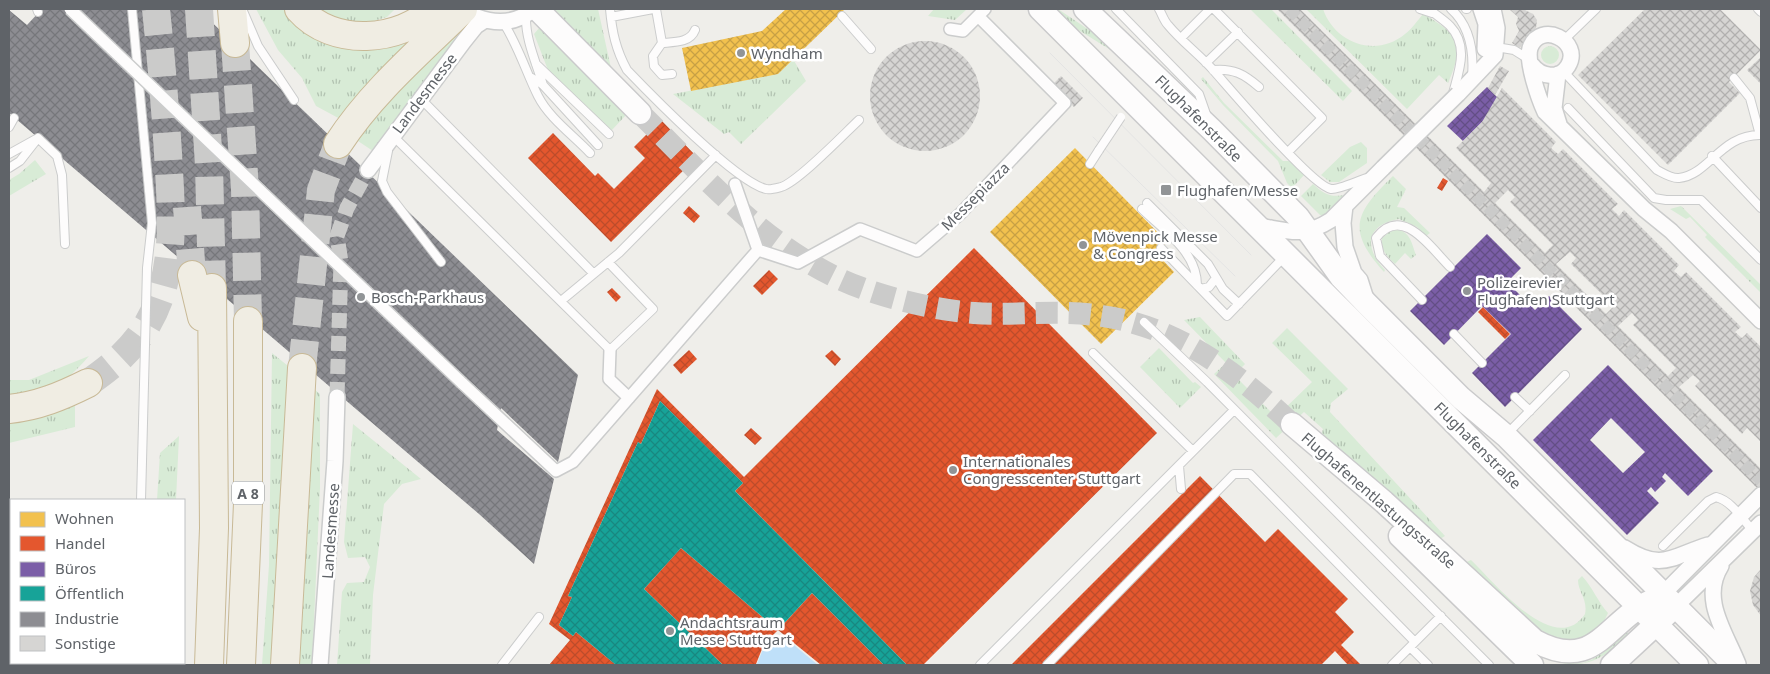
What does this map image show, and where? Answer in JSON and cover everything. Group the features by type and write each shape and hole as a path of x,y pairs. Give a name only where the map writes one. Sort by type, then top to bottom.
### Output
{"highway":[{"path":"232,9 234,43"},
{"path":"299,9 305,15 328,29 348,34 385,36 400,31 434,9"},
{"path":"365,35 395,18 406,9"},
{"path":"338,144 350,126 392,80 472,13"},
{"name":"A 8","path":"202,281 214,362 214,528 209,665"},
{"name":"A 8","path":"241,665 248,503 248,321"},
{"path":"285,665 302,368"},
{"path":"9,409 29,407 53,399 88,383"}],"main road":[{"name":"Flughafenstraße","path":"1040,9 1127,109 1219,187 1287,254 1505,450 1611,540 1734,665"},
{"name":"Flughafenstraße","path":"1085,9 1128,36 1212,130 1260,178 1309,232 1341,277 1461,398 1640,606 1697,665"},
{"path":"532,11 640,113"},
{"path":"1219,187 1240,187 1255,184 1260,178"},
{"name":"Flughafenentlastungsstraße","path":"1532,665 1378,514 1292,424 1384,502 1544,648 1574,658 1590,653 1640,606 1670,600"},
{"path":"1612,665 1657,624 1670,600"}],"street":[{"path":"70,9 556,471 573,462 758,250 735,184"},
{"path":"1482,9 1487,35 1484,68"},
{"path":"1259,226 1283,232 1309,232 1331,220 1455,98 1495,55 1497,28 1494,9"},
{"path":"472,13 503,22 532,11"},
{"name":"Messepiazza","path":"758,250 798,263 860,229 917,250 960,214 1065,104 982,12 963,31 950,29"},
{"name":"Landesmesse","path":"368,170 392,135 470,33 472,13"},
{"path":"1560,125 1554,108 1561,72 1570,59 1568,45 1564,40 1552,34 1539,37 1531,48 1531,62 1537,95 1545,112 1761,321"},
{"path":"1531,62 1536,70 1546,75 1561,72"},
{"path":"1345,206 1343,223 1345,247 1354,273 1360,280 1367,304"},
{"path":"1749,309 1756,326 1761,331"},
{"path":"610,350 609,379 629,398"},
{"name":"Landesmesse","path":"320,665 335,461 337,398"},
{"path":"1670,600 1714,542 1761,495"},
{"path":"1670,600 1728,557 1758,526"},
{"path":"1611,540 1647,559 1665,561 1684,556 1697,548 1714,542"},
{"path":"1728,557 1713,582 1712,594 1719,622 1739,665"}],"lane":[{"path":"132,9 152,223 147,268 141,499"},
{"path":"242,9 258,46 294,100"},
{"path":"610,9 614,41 627,70 716,155 758,185 767,189 783,187 814,162 859,120"},
{"path":"611,18 655,9 662,43 653,56 654,66 662,75 672,74"},
{"path":"1116,9 1128,36"},
{"path":"1160,9 1167,24 1213,70 1236,98 1311,175 1330,189 1341,188 1379,172"},
{"path":"1181,38 1212,9 1238,32 1322,118 1288,152"},
{"path":"1420,9 1432,11 1450,25 1457,35 1461,48 1462,62 1455,98"},
{"path":"1451,9 1467,30 1473,63 1472,79"},
{"path":"1564,40 1596,9"},
{"path":"1758,9 1761,12"},
{"path":"532,11 526,26 543,85"},
{"path":"842,16 872,49"},
{"path":"503,22 512,35 538,95 547,109 590,153"},
{"path":"662,43 688,39 692,37 695,30"},
{"path":"1206,64 1238,32"},
{"path":"1502,48 1514,50 1531,62"},
{"path":"536,64 609,134"},
{"path":"1213,70 1226,69 1238,71 1259,87"},
{"path":"1561,72 1657,170 1678,178 1698,171 1712,156 1741,138 1761,135 1750,98 1734,78"},
{"path":"532,78 543,85 598,145"},
{"path":"420,99 593,273"},
{"path":"1568,108 1654,198 1701,200 1761,260"},
{"path":"1090,164 1127,109"},
{"path":"9,126 14,118"},
{"path":"441,262 405,218 382,182 383,168 392,135 610,350 653,309 608,262"},
{"path":"9,154 38,138"},
{"path":"9,168 20,162 38,138"},
{"path":"38,138 57,156 62,175 65,244"},
{"path":"561,301 608,262 716,155"},
{"path":"1712,156 1761,208"},
{"path":"1199,287 1197,271 1189,256 1144,206 1208,264 1223,289 1239,304"},
{"path":"1422,300 1380,256 1376,238 1383,230 1392,225 1401,224 1412,230 1450,267"},
{"path":"1161,248 1228,316 1287,254"},
{"path":"1199,287 1209,287 1216,278"},
{"path":"1144,322 1490,665"},
{"path":"1454,334 1482,363"},
{"path":"1093,353 1193,451"},
{"path":"1505,450 1530,412 1565,376"},
{"path":"1515,396 1530,412"},
{"path":"980,665 1234,410"},
{"path":"1179,466 1182,489"},
{"path":"1047,665 1234,474 1250,474 1413,645 1428,665"},
{"path":"1663,546 1708,501 1716,497 1724,499 1758,526"},
{"path":"1392,665 1441,616"},
{"path":"502,665 539,617"}],"green space":[{"path":"256,9 286,9 315,33 428,23 342,120 316,106 302,78 278,50"},
{"path":"313,9 395,9 387,17 367,23 341,25"},
{"path":"552,9 598,9 611,68"},
{"path":"934,9 967,9 955,20 928,16"},
{"path":"1055,9 1058,9 1113,46 1244,174 1241,176 1122,57 1072,26"},
{"path":"1250,9 1271,9 1352,91 1343,101"},
{"path":"1306,9 1323,9 1328,21 1336,30 1346,38 1369,46 1393,41 1408,32 1423,14 1444,27 1455,41 1457,49 1456,58 1448,83 1439,75 1407,109"},
{"path":"464,24 467,27 373,151 355,139 374,113"},
{"path":"540,27 627,114 611,131 548,70 534,34"},
{"path":"1550,46 1556,49 1559,55 1556,61 1550,64 1544,61 1541,55 1544,49"},
{"path":"793,59 806,81 741,144 729,132 724,134 673,94 778,74"},
{"path":"1203,77 1224,103 1283,161 1291,161 1305,174 1292,188 1287,183 1278,161 1223,105 1201,79"},
{"path":"1361,142 1367,148 1367,163 1339,182 1330,182 1321,175 1350,147"},
{"path":"35,160 46,174 9,196 9,180"},
{"path":"1393,176 1406,189 1397,207 1404,208 1430,233 1426,236 1417,227 1399,219 1380,226 1371,238 1371,246 1378,262 1385,270 1384,272 1364,244 1360,233 1360,222 1363,212 1370,201"},
{"path":"1313,184 1327,194 1335,196 1344,195 1324,215 1320,215 1301,196"},
{"path":"1681,206 1761,285 1761,293 1705,237 1707,235 1690,217 1686,219 1670,209"},
{"path":"1393,229 1403,232 1409,237 1416,255 1411,259 1405,253 1395,264 1385,253 1382,246 1382,238"},
{"path":"1200,317 1245,364 1234,375 1276,417 1312,382 1272,343 1287,328 1348,389 1331,403 1330,412 1445,536 1440,539 1321,436 1323,429 1304,412 1276,438 1214,374 1226,363 1184,320"},
{"path":"1159,348 1193,383 1195,382 1201,387 1180,408 1140,367"},
{"path":"272,353 293,370 275,665 262,665 269,565"},
{"path":"89,356 70,375 54,387 35,393 9,396 9,380 29,380"},
{"path":"314,389 320,394 320,488 312,665 295,665"},
{"path":"75,404 75,427 9,443 9,420"},
{"path":"353,424 421,479 402,484 384,504 373,595 370,665 337,665 342,592 347,583 364,582 370,567 365,557 348,558 344,542"},
{"path":"179,436 176,499 157,499 160,453"},
{"path":"1471,560 1509,599 1525,612 1542,622 1558,628 1572,626 1585,614 1585,604 1578,580 1582,576 1608,613 1596,638 1549,642 1462,564"},
{"path":"1626,631 1630,635 1618,645 1596,659 1585,663 1561,663 1533,652 1563,662 1584,662 1602,653"}],"water":[{"path":"774,635 779,639 783,636 818,665 754,665 757,664 765,644"}],"building: Wohnen":[{"name":"Wyndham","path":"786,9 845,9 778,74 691,91 682,48 762,31"},
{"name":"Mövenpick Messe & Congress","path":"1075,148 1167,242 1156,253 1174,272 1101,344 990,232"}],"building: Handel":[{"path":"661,120 697,157 611,242 528,158 553,133 595,176 598,173 614,189 645,158 634,147"},
{"path":"1443,178 1448,181 1442,191 1437,188"},
{"path":"689,206 700,216 694,223 683,213"},
{"name":"Internationales Congresscenter Stuttgart","path":"974,248 1157,433 923,665 907,665 735,491 743,483 660,401 641,444 638,442 568,596 572,597 559,625 573,636 576,632 616,665 549,665 570,640 549,624 657,389 744,477"},
{"path":"769,270 778,279 762,295 753,286"},
{"path":"612,288 621,297 616,302 607,292"},
{"path":"1483,307 1510,334 1505,339 1478,312"},
{"path":"689,350 697,359 681,374 673,365"},
{"path":"832,350 841,359 835,366 825,356"},
{"path":"751,428 762,438 755,445 744,435"},
{"path":"1200,476 1265,542 1278,529 1348,599 1335,612 1354,632 1341,645 1361,665 1348,665 1335,651 1321,665 1011,665"},
{"path":"681,548 778,630 764,644 756,664 723,665 644,589"},
{"path":"812,593 884,665 821,665 778,630"}],"building: Büros":[{"path":"1487,87 1502,102 1463,141 1447,126"},
{"path":"1487,234 1521,268 1507,282 1535,310 1549,296 1582,329 1505,407 1472,373 1511,334 1482,306 1444,345 1410,311"},
{"path":"1608,365 1713,471 1688,496 1665,473 1662,477 1666,481 1655,492 1651,487 1647,491 1659,503 1627,535 1533,440","holes":["1611,418 1645,452 1623,473 1590,440"]}],"building: Öffentlich":[{"path":"660,401 743,483 735,491 907,665 884,665 812,593 778,630 681,548 644,589 723,665 616,665 576,632 573,636 559,625 572,597 568,596 638,442 641,444"}],"building: Industrie":[{"name":"Bosch-Parkhaus","path":"42,9 198,9 578,375 558,462 501,408 497,430 554,479 534,564 479,514 9,113 9,10 27,25"}],"building: Sonstige":[{"path":"1277,9 1300,9 1484,192 1491,183 1456,148 1482,122 1502,88 1556,142 1551,148 1558,154 1563,149 1618,204 1612,209 1619,216 1624,210 1679,265 1674,271 1681,277 1686,272 1741,327 1735,332 1742,338 1747,333 1761,347 1761,442 1747,428 1742,434 1695,386 1700,381 1693,375 1679,387 1761,469 1761,492","holes":["1508,190 1515,197 1510,202 1553,245 1545,253 1495,203","1570,252 1576,258 1571,264 1614,306 1606,314 1556,264","1632,313 1638,320 1633,325 1676,368 1668,376 1618,326"]},
{"path":"1509,9 1523,9 1533,14 1537,20 1536,28 1528,34 1520,48 1512,43 1519,31 1516,24 1518,17"},
{"path":"1645,9 1720,9 1761,50 1729,82 1740,93 1668,165 1578,75"},
{"path":"925,41 946,45 964,57 976,75 980,96 976,117 964,135 946,147 925,151 904,147 886,135 874,117 870,96 874,75 886,57 904,45"},
{"path":"1761,57 1761,84 1747,70"},
{"path":"1500,66 1509,71 1495,95 1488,88"},
{"path":"1061,76 1083,98 1074,107 1052,85"},
{"path":"1761,569 1761,616 1753,605 1750,591 1754,577"}],"tunnel":[{"path":"88,383 105,371 141,334 157,305 168,263 171,219 168,153 156,9"},
{"path":"199,9 209,165 212,288"},
{"path":"1289,9 1761,481"},
{"path":"235,43 245,189 248,321"},
{"path":"640,113 718,191 746,216 804,260 836,277 883,295 948,310 990,314 1086,314 1130,322 1156,330 1205,355 1228,370 1292,424"},
{"path":"302,368 321,190 338,144"},
{"path":"337,397 341,262 337,236 347,208 368,170"},
{"path":"187,207 192,275"}],"tram line":[{"path":"1050,53 1251,255"},
{"path":"1093,137 1235,276"}],"place":[{"name":"Wyndham","path":"741,53"},
{"name":"Flughafen/Messe","path":"1166,190"},
{"name":"Mövenpick Messe & Congress","path":"1083,245"},
{"name":"Polizeirevier Flughafen Stuttgart","path":"1467,291"},
{"name":"Bosch-Parkhaus","path":"361,297"},
{"name":"Internationales Congresscenter Stuttgart","path":"953,470"},
{"name":"Andachtsraum Messe Stuttgart","path":"670,631"}]}
